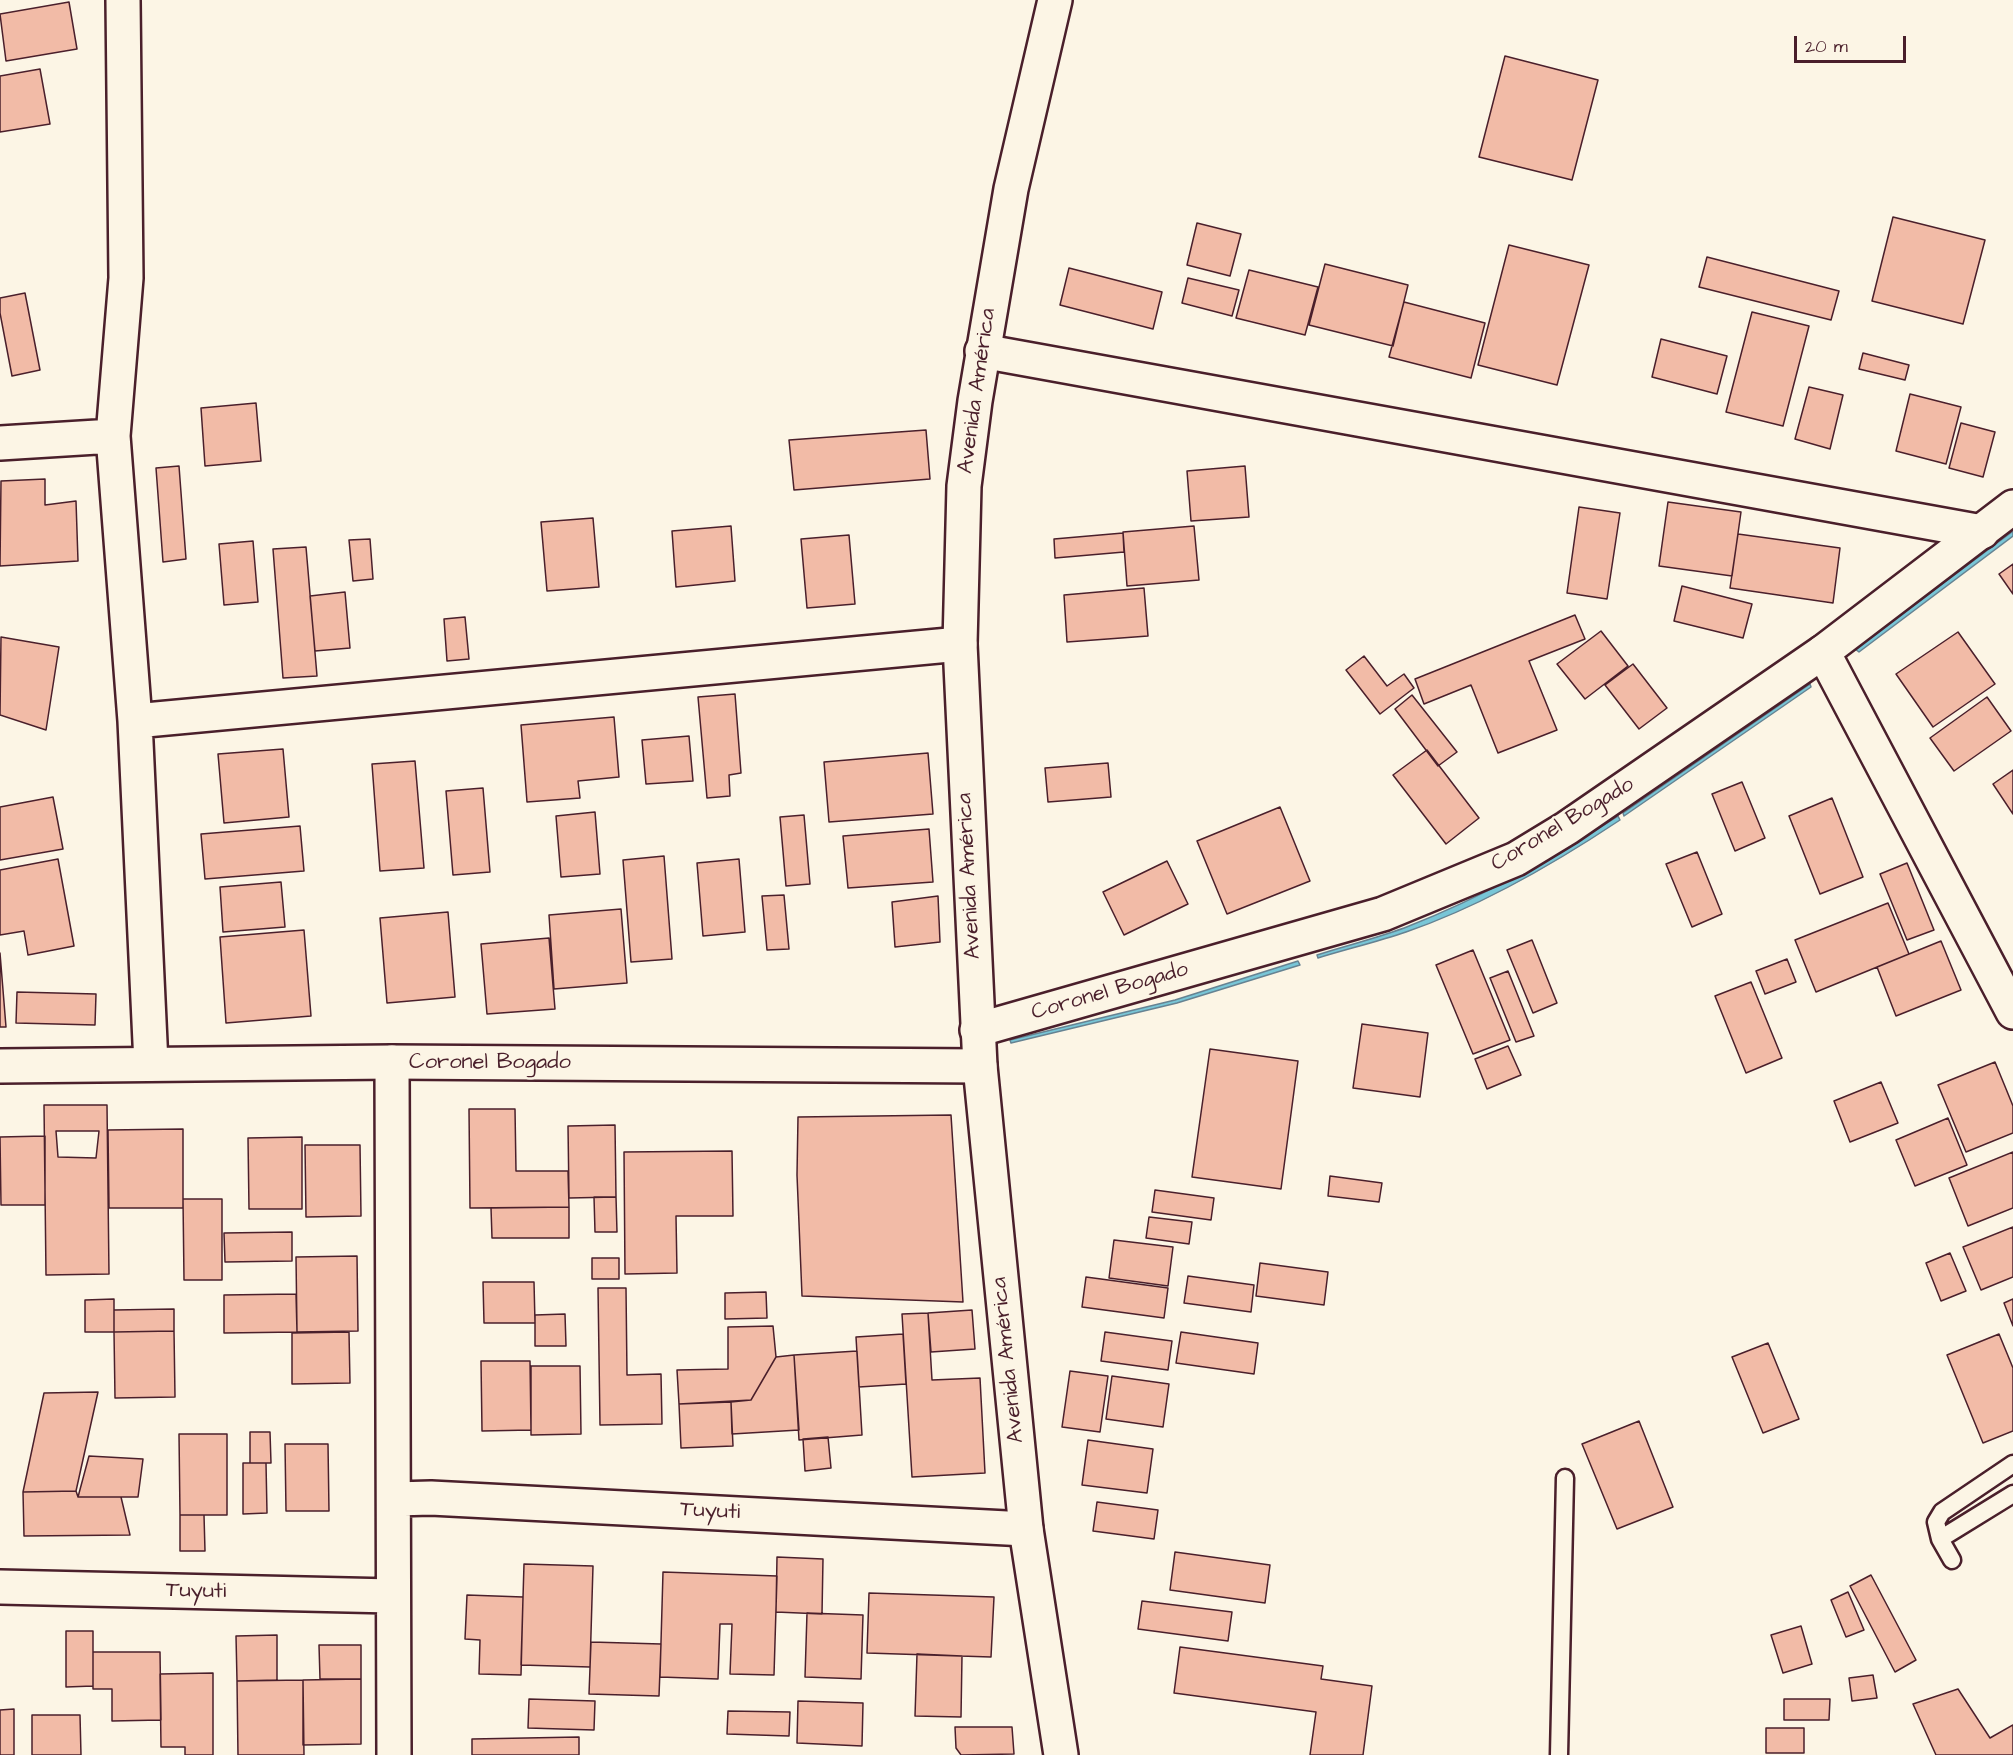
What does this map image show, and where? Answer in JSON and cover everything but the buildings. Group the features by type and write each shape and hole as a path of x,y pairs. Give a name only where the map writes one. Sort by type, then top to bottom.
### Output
{"street":[{"path":"123,0 126,278 113,436 135,721 151,1064"},
{"name":"Avenida América","path":"1055,0 1011,189 982,351 964,486 960,644 980,1066 1026,1529 1061,1755"},
{"path":"982,351 1982,532"},
{"path":"0,443 113,436"},
{"name":"Coronel Bogado","path":"977,1030 1383,914 1516,859 1567,828 1823,652 2013,507"},
{"path":"135,721 960,644"},
{"path":"1823,652 2013,1012"},
{"path":"392,1062 394,1755"},
{"name":"Coronel Bogado","path":"0,1066 392,1062 980,1066"},
{"name":"Tuyuti","path":"395,1499 431,1498 1026,1529"},
{"name":"Tuyuti","path":"0,1587 392,1596"}],"lane":[{"path":"1952,1560 1940,1539 1936,1522 1942,1512 2013,1464"},
{"path":"1559,1755 1565,1478"},
{"path":"1940,1539 2013,1494"}],"water":[{"path":"2013,531 2013,536 1859,652 1855,649"},
{"path":"1810,684 1811,687 1624,816 1623,813"},
{"path":"1618,816 1620,820 1595,836 1490,897 1406,932 1318,958 1317,955 1398,930 1436,915 1490,890"},
{"path":"1298,961 1300,965 1177,1003 1011,1043 1010,1040 1175,1000"}]}
